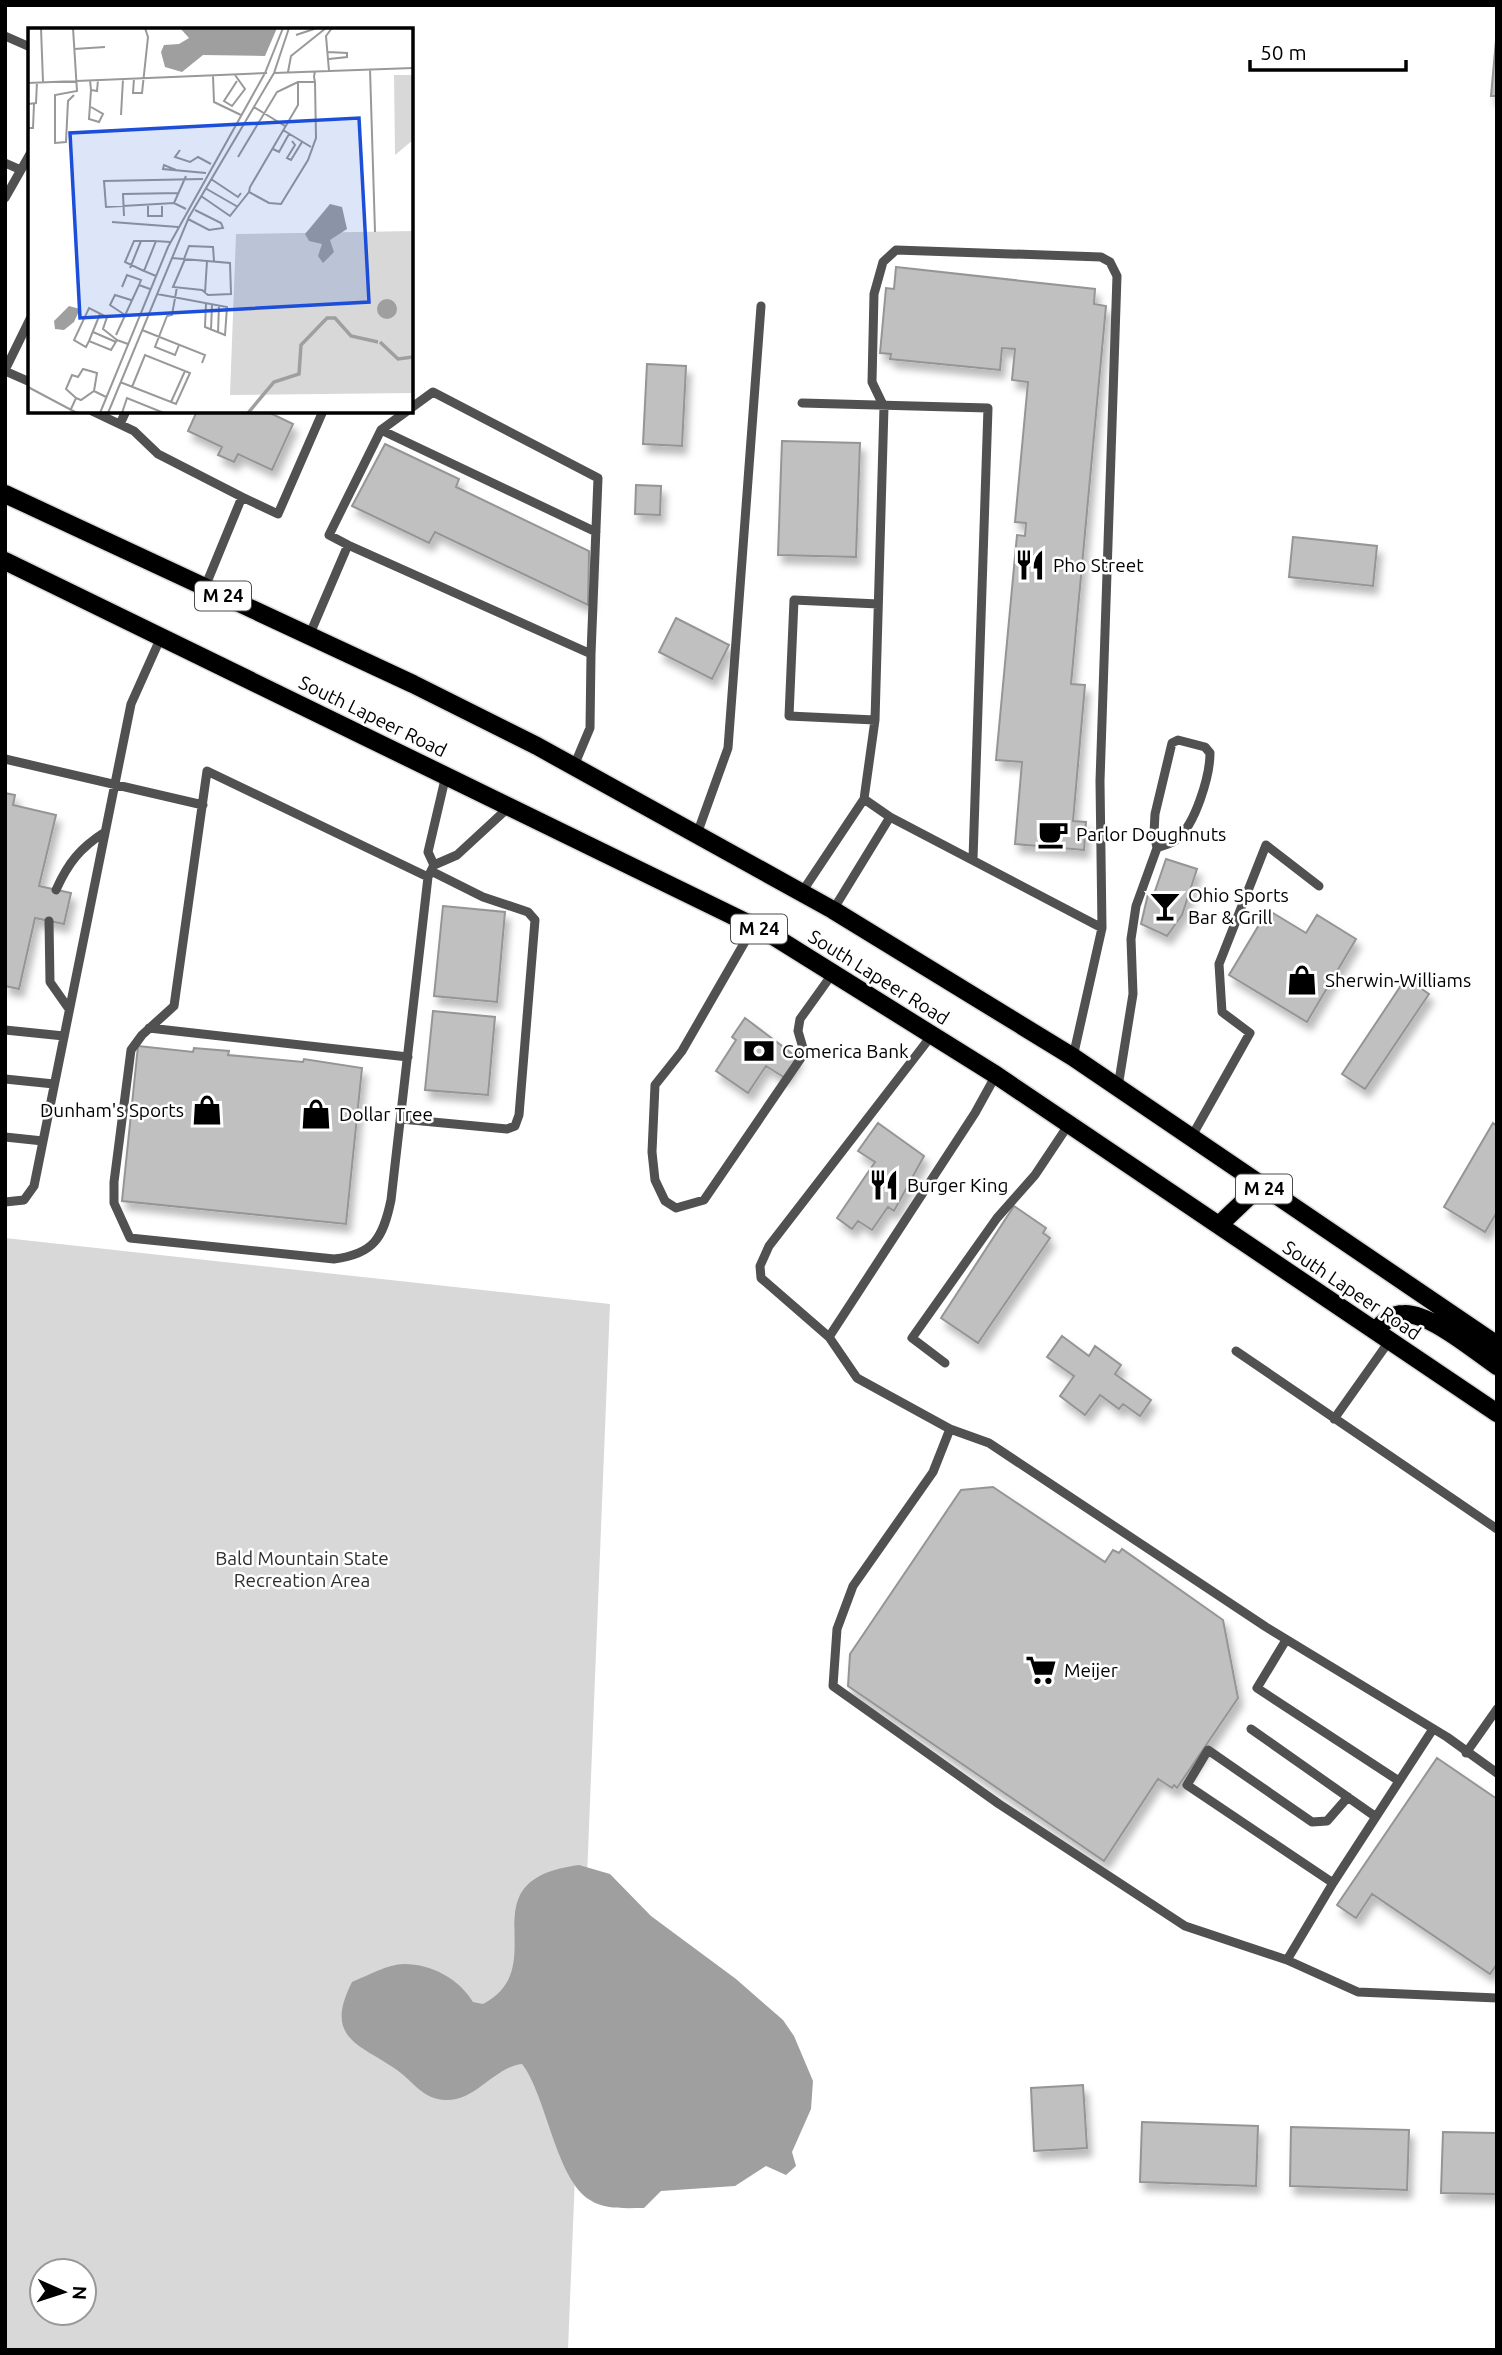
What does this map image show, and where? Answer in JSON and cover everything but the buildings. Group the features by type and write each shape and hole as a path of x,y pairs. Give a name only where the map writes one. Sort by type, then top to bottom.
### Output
{"main road":[{"name":"South Lapeer Road","path":"5,494 425,690 574,766 802,892 1073,1057 1497,1345"},
{"name":"South Lapeer Road","path":"5,561 754,926 996,1075 1497,1413"},
{"path":"1219,1225 1260,1186"},
{"path":"1383,1335 1390,1317 1405,1313 1420,1317 1497,1366"}],"lane":[{"path":"5,36 28,46"},
{"path":"5,198 28,157"},
{"path":"5,163 20,170"},
{"path":"802,892 864,799 875,720 884,407 872,382 874,294 883,262 896,250 1101,257 1115,269 1100,781 1102,928 1073,1057"},
{"path":"698,834 728,748 761,306"},
{"path":"28,322 5,370 28,381"},
{"path":"413,407 433,392 598,478 590,728 574,766"},
{"path":"802,403 988,408 973,859"},
{"path":"96,413 134,431 158,454 278,514 322,413"},
{"path":"120,424 125,413"},
{"path":"405,413 381,430 329,535 591,654"},
{"path":"381,430 596,532"},
{"path":"205,588 242,496"},
{"path":"309,636 348,545"},
{"path":"875,720 789,716 794,600 878,604"},
{"path":"5,1202 24,1200 34,1186 131,704 161,636"},
{"path":"1118,1087 1133,994 1132,939 1136,906 1157,848 1155,814 1172,743 1178,740 1205,747 1210,753 1210,769 1188,828 1176,841 1157,848"},
{"path":"5,759 203,805"},
{"path":"401,1119 506,1129 515,1126 519,1115 535,920 528,912 483,897 431,871 207,771 174,1006 149,1028 131,1050 114,1182 114,1203 130,1238 334,1259 356,1256 377,1242 387,1222 431,871 428,852 446,775"},
{"path":"864,799 890,817 1102,928"},
{"path":"431,871 457,855 510,806"},
{"path":"833,910 890,817"},
{"path":"56,890 69,862 85,845 105,832"},
{"path":"1192,1136 1250,1033 1222,1012 1219,964 1266,845 1320,886"},
{"path":"49,921 50,982 69,1009"},
{"path":"754,926 682,1052 655,1085 652,1152 655,1180 665,1201 676,1208 695,1204 712,1192 801,1058 802,1041 797,1031 800,1019 833,973"},
{"path":"149,1028 408,1057"},
{"path":"5,1030 64,1036"},
{"path":"932,1035 769,1246 760,1266 761,1278 829,1337 857,1378 950,1429 989,1443 1286,1640 1433,1729 1497,1773"},
{"path":"829,1337 975,1113 996,1075"},
{"path":"5,1079 54,1084"},
{"path":"945,1363 912,1338 997,1218 1035,1175 1069,1124"},
{"path":"5,1137 43,1141"},
{"path":"1334,1419 1383,1335"},
{"path":"1236,1352 1497,1530"},
{"path":"950,1429 933,1472 853,1586 837,1629 833,1685 999,1804 1185,1926 1287,1960 1358,1992 1497,1998"},
{"path":"1286,1640 1257,1688 1399,1781"},
{"path":"1466,1753 1497,1709"},
{"path":"1287,1960 1433,1729"},
{"path":"1251,1730 1376,1817"},
{"path":"1334,1883 1187,1785 1208,1750 1312,1822 1327,1821 1348,1797"}],"green space":[{"name":"Bald Mountain State Recreation Area","path":"5,1238 610,1304 568,2350 5,2350"}],"shaded area":[{"path":"579,1865 610,1874 651,1916 736,1979 783,2020 794,2036 813,2081 811,2109 792,2152 796,2166 786,2175 766,2166 735,2186 661,2191 644,2208 602,2205 590,2200 578,2190 568,2175 538,2095 522,2064 503,2071 467,2095 457,2099 438,2099 425,2093 350,2038 344,2028 342,2016 344,2001 352,1982 391,1966 414,1965 444,1974 460,1986 473,2002 483,2004 503,1988 512,1968 516,1906 525,1888 544,1874"}],"place":[{"name":"Pho Street","path":"1030,565"},
{"name":"Parlor Doughnuts","path":"1053,834"},
{"name":"Ohio Sports Bar & Grill","path":"1165,906"},
{"name":"Sherwin-Williams","path":"1302,980"},
{"name":"Comerica Bank","path":"759,1051"},
{"name":"Dunham's Sports","path":"207,1110"},
{"name":"Dollar Tree","path":"316,1114"},
{"name":"Burger King","path":"884,1185"},
{"name":"Meijer","path":"1041,1670"}]}
